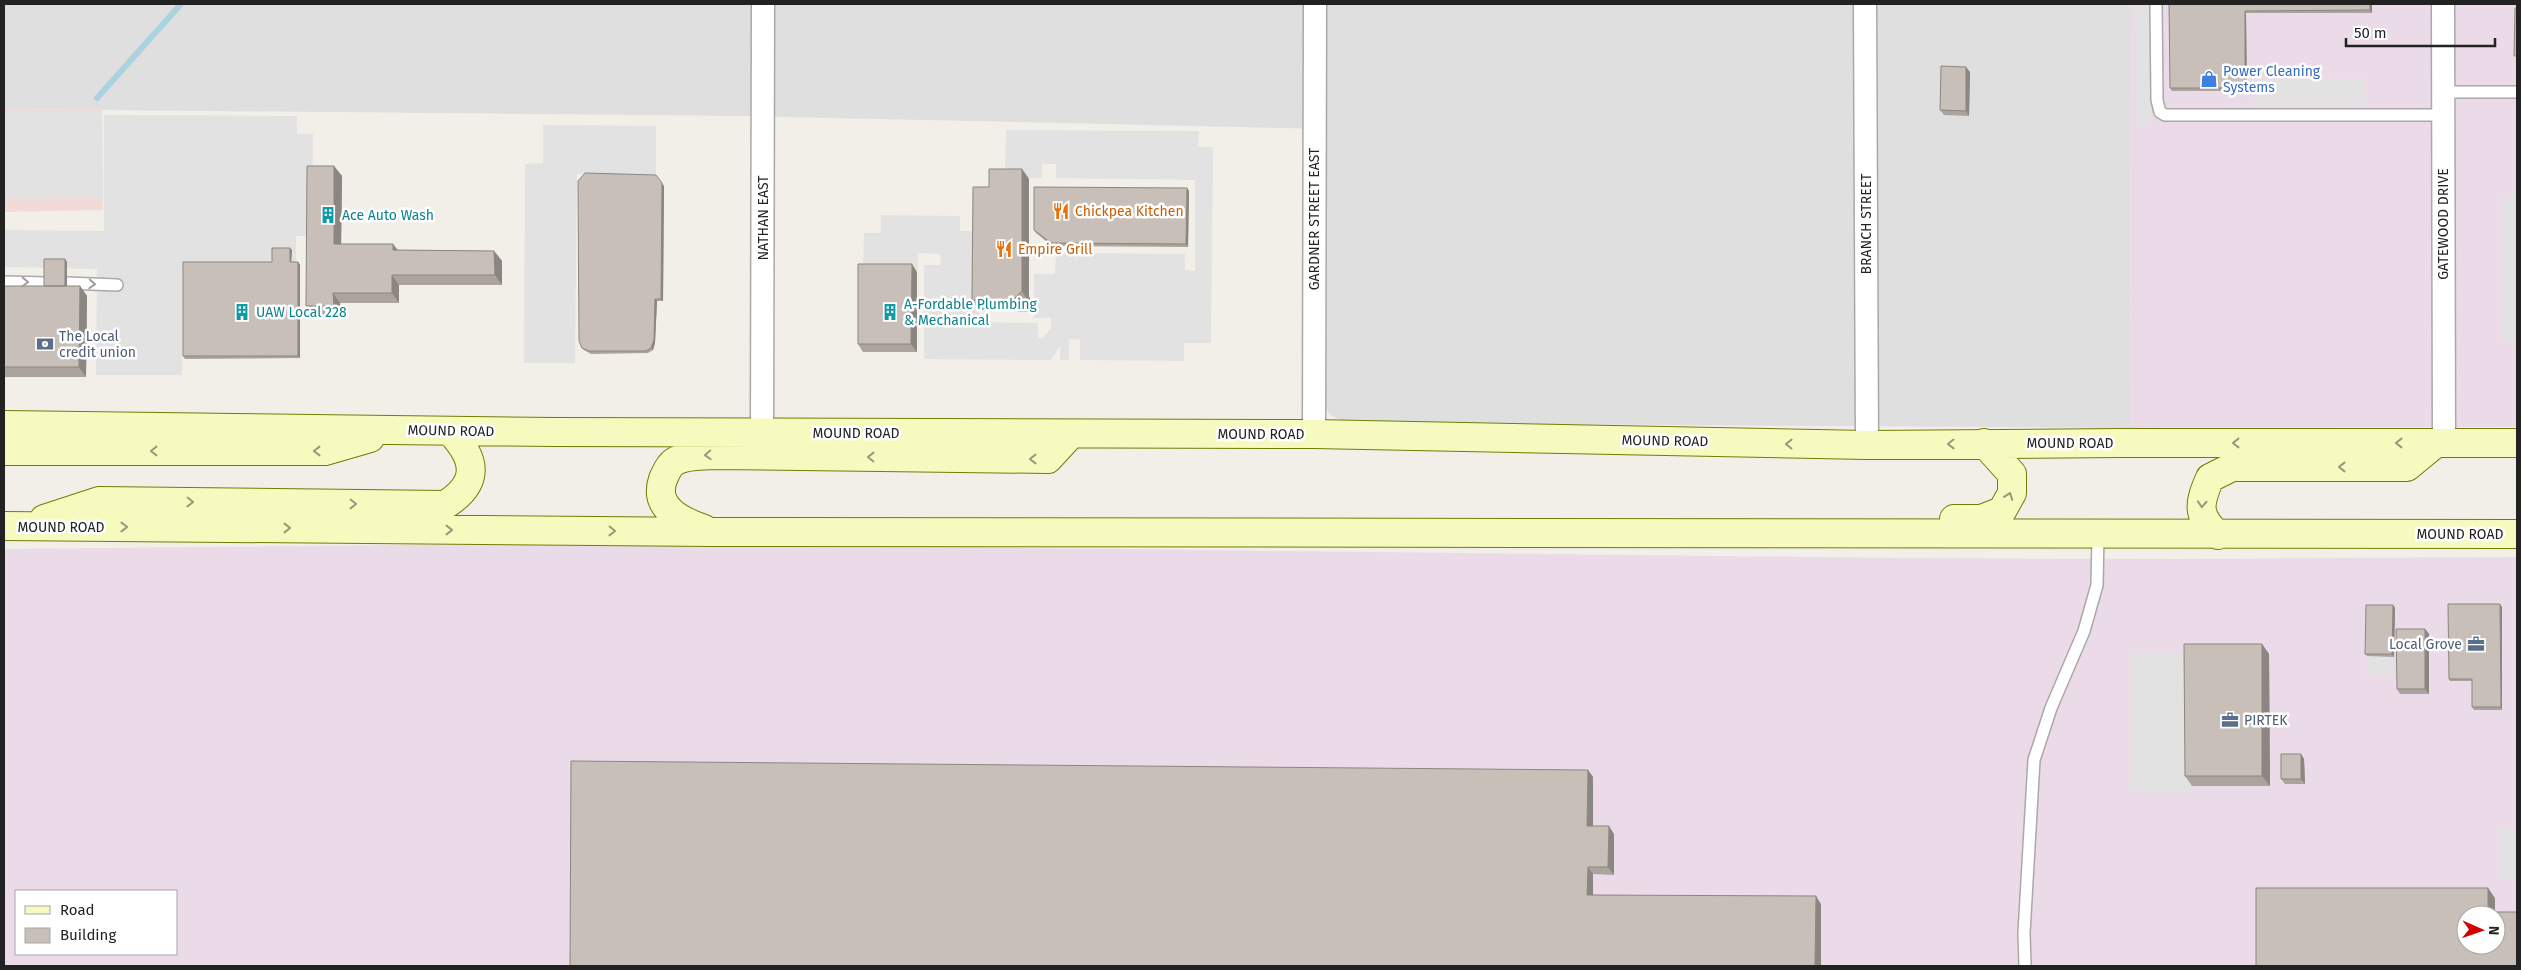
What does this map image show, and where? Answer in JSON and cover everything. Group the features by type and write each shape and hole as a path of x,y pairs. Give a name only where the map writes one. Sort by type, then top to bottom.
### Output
{"main road":[{"name":"MOUND ROAD","path":"4,425 450,431 1314,434 1866,445 1984,443 2517,443"},
{"path":"4,451 325,451 398,430"},
{"path":"13,526 99,501 445,505 458,496 472,469 468,454 450,431"},
{"path":"712,532 681,521 670,513 662,501 661,486 666,471 674,462 688,457 712,455 1048,459 1071,434"},
{"path":"1554,532 1645,515 1981,519 2002,512 2012,493 2012,474 1984,443"},
{"path":"2218,535 2206,524 2202,514 2201,498 2210,478 2232,467 2407,466 2440,444"},
{"name":"MOUND ROAD","path":"13,526 712,532 2517,534"}],"street":[{"name":"NATHAN EAST","path":"762,432 764,4"},
{"name":"GARDNER STREET EAST","path":"1314,434 1315,4"},
{"name":"BRANCH STREET","path":"1866,4 1866,445"},
{"name":"GATEWOOD DRIVE","path":"2440,444 2443,4"}],"lane":[{"path":"2156,4 2157,100 2160,112 2165,115 2443,115"},
{"path":"2443,92 2517,92"},
{"path":"4,282 46,283"},
{"path":"67,283 117,285"},
{"path":"2025,966 2024,933 2034,760 2051,708 2084,631 2097,585 2098,535"}],"shaded area":[{"path":"4,4 2131,4 2130,428 1363,423 1338,419 1329,414 1326,406 1327,129 745,116 4,109"},
{"path":"2131,4 2517,4 2517,427 2130,428"},
{"path":"2136,4 2150,4 2149,126 2136,126"},
{"path":"2366,79 2366,105 2254,106 2254,80"},
{"path":"4,109 102,110 103,210 4,212"},
{"path":"4,112 102,112 103,198 4,199"},
{"path":"104,115 297,116 297,134 313,134 312,236 296,236 296,264 183,263 182,375 96,375 97,269 4,267 4,230 104,231"},
{"path":"543,125 656,126 656,174 577,174 575,363 524,363 525,164 543,163"},
{"path":"1006,130 1199,131 1198,147 1213,147 1211,343 1184,343 1184,361 1080,360 1080,340 1069,339 1069,360 1060,360 1060,346 1051,360 924,359 924,265 941,265 940,254 918,253 918,270 863,270 864,233 881,233 881,215 960,216 960,231 979,231 979,322 1038,323 1038,338 1043,338 1051,328 1051,318 1034,318 1034,274 1055,274 1056,253 1185,254 1185,270 1195,271 1195,180 1056,178 1056,164 1042,164 1042,178 1005,178"},
{"path":"2503,195 2517,195 2517,342 2502,342"},
{"path":"610,543 1897,558 2517,557 2517,966 4,966 4,549"},
{"path":"2129,654 2191,654 2191,791 2129,791"},
{"path":"2367,656 2394,657 2394,675 2367,675"},
{"path":"2499,827 2517,827 2517,879 2499,879"}],"building":[{"path":"2169,4 2370,4 2370,10 2245,11 2245,88 2170,88"},
{"path":"2515,8 2517,8 2517,56 2514,56"},
{"path":"1941,66 1966,67 1966,111 1940,110"},
{"name":"Ace Auto Wash","path":"307,166 334,166 334,244 393,244 393,250 494,251 495,275 392,275 392,293 333,293 334,306 306,306"},
{"name":"Empire Grill","path":"989,169 1022,169 1022,291 1013,300 972,300 973,187 989,187"},
{"path":"585,173 656,175 662,183 661,299 655,299 654,340 651,348 646,351 589,351 582,348 579,341 578,181"},
{"path":"1034,187 1187,188 1186,244 1051,243 1034,230"},
{"name":"UAW Local 228","path":"272,248 290,248 290,262 298,262 298,356 183,356 183,262 272,262"},
{"path":"44,259 65,259 65,286 44,286"},
{"name":"A-Fordable Plumbing & Mechanical","path":"858,264 912,264 911,344 858,344"},
{"name":"The Local credit union","path":"4,286 80,286 79,367 4,367"},
{"path":"1029,297 1028,309 1017,309 1022,303"},
{"name":"Local Grove","path":"2448,604 2500,604 2501,707 2472,707 2472,679 2449,679"},
{"path":"2366,605 2393,605 2392,654 2365,654"},
{"path":"2396,629 2425,629 2425,689 2397,689"},
{"name":"PIRTEK","path":"2184,644 2262,644 2262,776 2185,776"},
{"path":"2281,754 2301,754 2301,779 2281,779"},
{"path":"571,761 1588,770 1587,826 1609,826 1608,867 1588,867 1587,895 1816,896 1815,966 570,966"},
{"path":"2256,888 2488,888 2488,905 2456,905 2456,955 2506,955 2506,912 2517,912 2517,966 2256,966"}],"waterway":[{"path":"97,98 181,4"}],"place":[{"name":"Power Cleaning Systems","path":"2209,79"},
{"name":"Chickpea Kitchen","path":"1061,211"},
{"name":"Ace Auto Wash","path":"328,215"},
{"name":"Empire Grill","path":"1004,249"},
{"name":"UAW Local 228","path":"242,312"},
{"name":"A-Fordable Plumbing & Mechanical","path":"890,312"},
{"name":"The Local credit union","path":"45,344"},
{"name":"Local Grove","path":"2476,644"},
{"name":"PIRTEK","path":"2230,720"}]}
